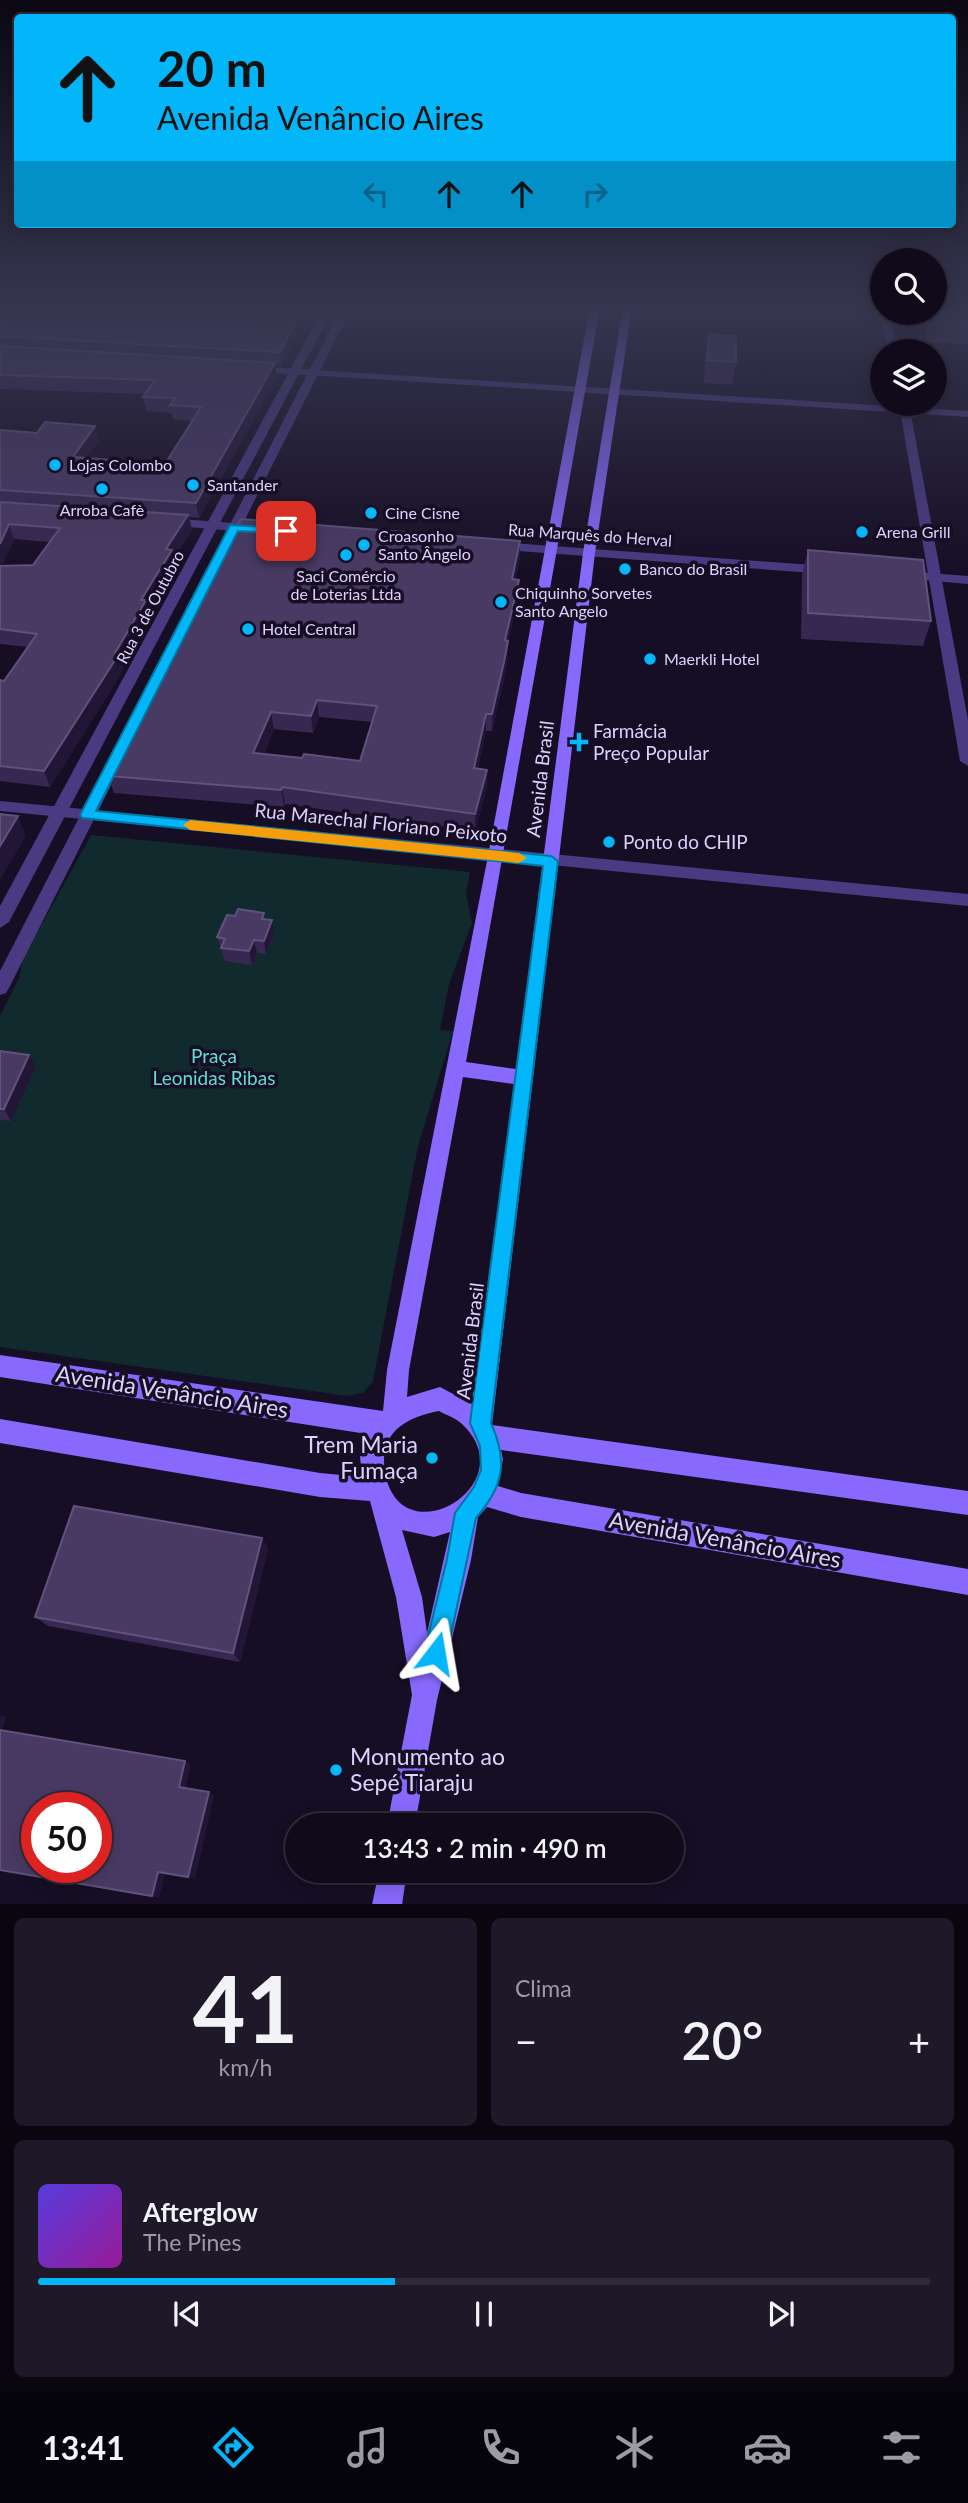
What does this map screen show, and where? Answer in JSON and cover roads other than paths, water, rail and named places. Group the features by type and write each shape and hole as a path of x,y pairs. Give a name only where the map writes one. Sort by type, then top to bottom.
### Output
{"main road":[{"name":"Avenida Brasil","path":"390,1419 579,396"},
{"name":"Avenida Brasil","path":"484,1429 524,1077 589,553 616,396"},
{"path":"455,1068 524,1077"},
{"name":"Avenida Venâncio Aires","path":"0,1366 390,1419"},
{"path":"403,1813 424,1699 458,1559 474,1503 491,1470 490,1446 484,1429 463,1407 440,1399 416,1402 390,1419 372,1454 373,1478 409,1597 424,1699"},
{"path":"484,1429 968,1503"},
{"path":"0,1431 380,1495 399,1516 421,1525 444,1523 474,1503"},
{"name":"Avenida Venâncio Aires","path":"474,1503 521,1505 968,1582"},
{"path":"387,1904 391,1883"}],"street":[{"name":"Rua 3 de Outubro","path":"0,922 282,396"},
{"name":"Rua 3 de Outubro","path":"0,988 301,396"},
{"path":"734,396 870,405"},
{"path":"758,396 870,400"},
{"path":"947,405 968,406"},
{"path":"947,412 968,414"},
{"path":"906,416 968,761"},
{"path":"160,522 275,530"},
{"name":"Rua Marquês do Herval","path":"481,545 837,570"},
{"path":"892,575 968,580"},
{"path":"159,626 182,628"},
{"name":"Rua Marechal Floriano Peixoto","path":"0,806 968,900"}],"place":[{"name":"Lojas Colombo","path":"55,465"},
{"name":"Santander","path":"193,485"},
{"name":"Arroba Cafè","path":"102,489"},
{"name":"Cine Cisne","path":"371,513"},
{"name":"Arena Grill","path":"862,532"},
{"name":"Croasonho Santo Ângelo","path":"364,545"},
{"name":"Saci Comércio de Loterias Ltda","path":"346,555"},
{"name":"Banco do Brasil","path":"625,569"},
{"name":"Chiquinho Sorvetes Santo Angelo","path":"501,602"},
{"name":"Hotel Central","path":"248,629"},
{"name":"Maerkli Hotel","path":"650,659"},
{"name":"Farmácia Preço Popular","path":"579,742"},
{"name":"Ponto do CHIP","path":"609,842"},
{"name":"Trem Maria Fumaça","path":"432,1458"},
{"name":"Monumento ao Sepé Tiaraju","path":"336,1770"}],"park label":[{"name":"Praça Leonidas Ribas","path":"214,1067"}]}
